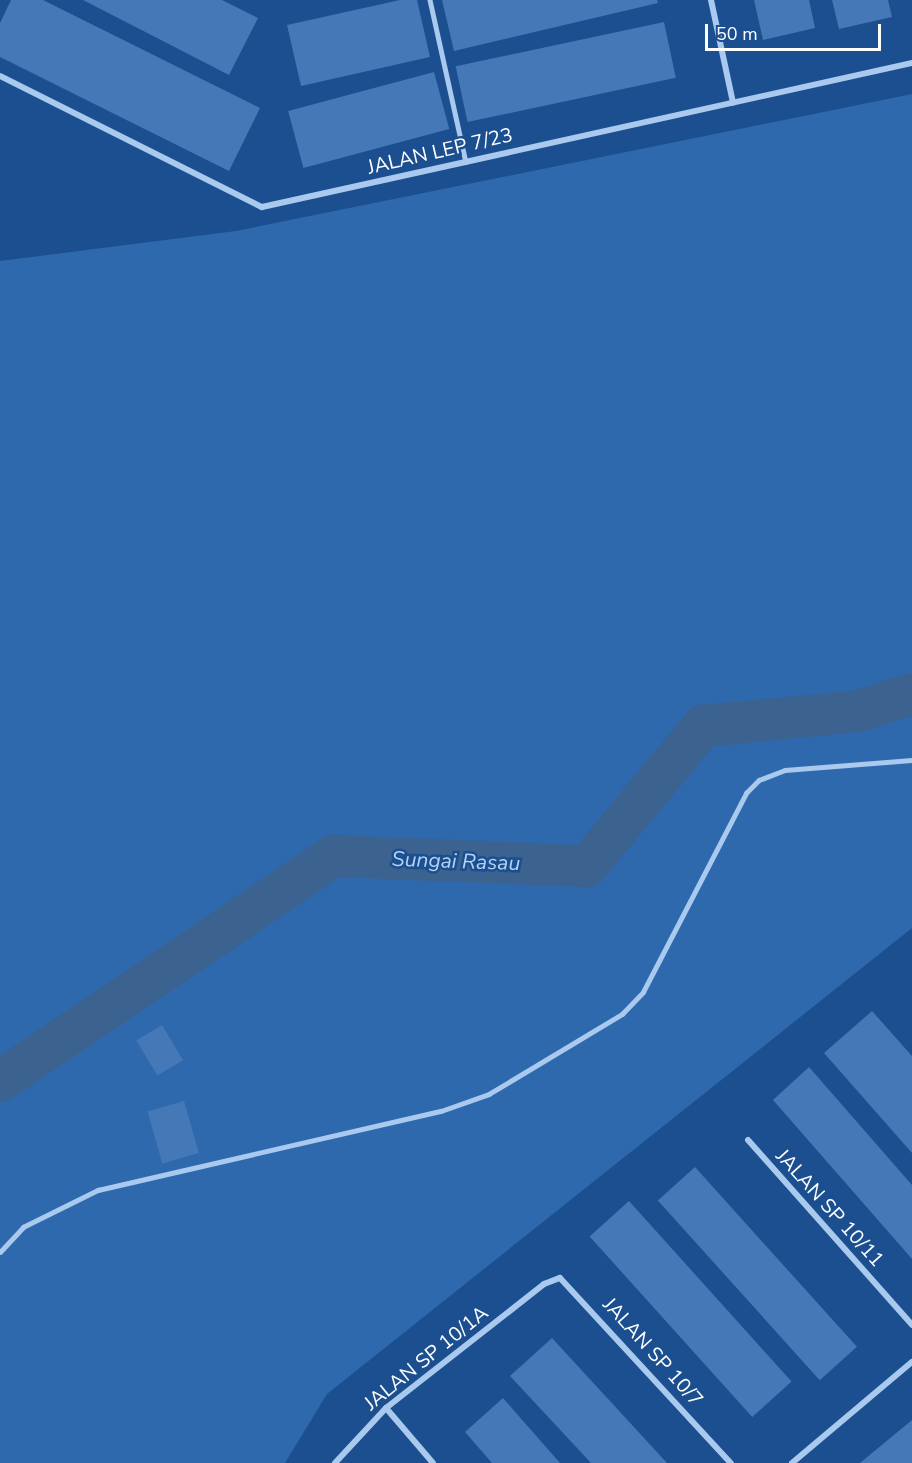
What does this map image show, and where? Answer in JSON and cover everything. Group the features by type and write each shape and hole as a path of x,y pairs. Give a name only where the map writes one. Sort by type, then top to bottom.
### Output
{"street":[{"path":"711,0 733,103"},
{"name":"JALAN LEP 7/23","path":"0,76 262,207 912,63"},
{"name":"JALAN SP 10/11","path":"748,1140 912,1325"},
{"name":"JALAN SP 10/7","path":"544,1284 560,1278 573,1286 731,1463"},
{"name":"JALAN SP 10/1A","path":"335,1463 386,1408 544,1284"},
{"path":"792,1463 912,1362"},
{"path":"386,1408 433,1463"}],"lane":[{"path":"430,0 466,162"},
{"path":"0,1252 23,1227 98,1190 441,1111 489,1094 622,1014 643,992 746,794 759,780 785,770 912,760"}],"shaded area":[{"path":"912,94 912,928 327,1394 285,1463 0,1463 0,261 236,231"}],"building":[{"path":"11,0 43,0 260,108 229,171 0,57 0,23"},
{"path":"83,0 222,0 258,18 229,75"},
{"path":"400,0 417,0 430,57 301,86 287,25"},
{"path":"442,0 657,0 658,3 454,51"},
{"path":"754,0 809,0 815,28 763,40"},
{"path":"832,0 888,0 892,17 839,29"},
{"path":"664,22 676,78 468,122 456,66"},
{"path":"434,72 449,129 303,168 288,111"},
{"path":"872,1011 912,1056 912,1153 824,1053"},
{"path":"162,1025 183,1060 157,1076 136,1040"},
{"path":"809,1067 912,1185 912,1259 773,1100"},
{"path":"184,1101 199,1153 162,1163 147,1111"},
{"path":"695,1167 857,1347 820,1380 658,1200"},
{"path":"629,1201 792,1382 752,1417 590,1236"},
{"path":"552,1338 667,1463 591,1463 510,1376"},
{"path":"503,1398 560,1463 492,1463 465,1432"},
{"path":"912,1420 912,1463 860,1463"}],"waterway":[{"name":"Sungai Rasau","path":"0,1081 334,856 587,866 703,726 859,711 912,694"}]}
